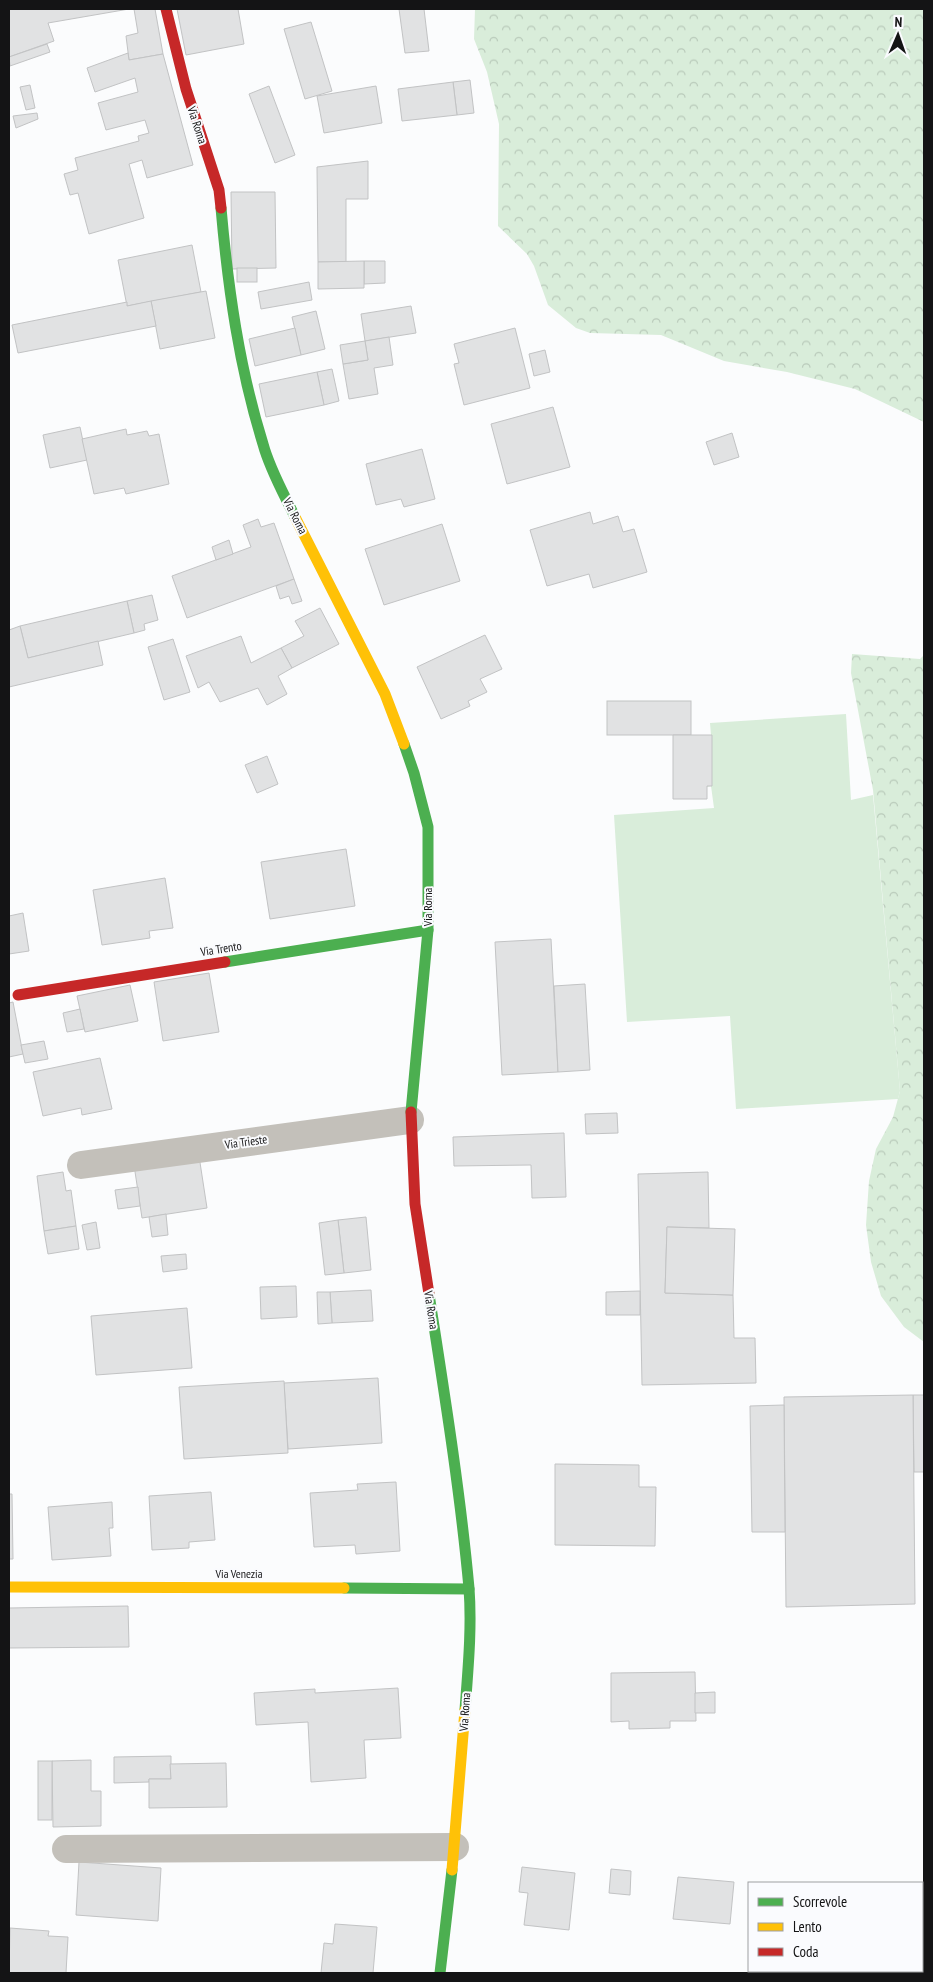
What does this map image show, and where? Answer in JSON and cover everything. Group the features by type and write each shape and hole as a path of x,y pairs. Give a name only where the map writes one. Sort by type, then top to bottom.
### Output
{"main road":[{"name":"Via Roma","path":"166,9 186,90 219,190 229,295 246,382 263,446 280,487 385,694 414,773 428,828 428,930 410,1120 415,1204 447,1414 469,1589 470,1647 455,1847 440,1973"},
{"name":"Via Trento","path":"18,995 428,930"},
{"name":"Via Venezia","path":"9,1587 469,1589"}],"street":[{"name":"Via Trieste","path":"81,1165 410,1120"},
{"path":"66,1850 455,1847"}],"green space":[{"path":"475,9 924,9 924,422 855,389 787,372 724,361 661,335 590,333 576,328 548,305 534,266 527,254 498,226 499,124 487,72 474,39"},
{"path":"852,654 920,659 924,655 924,1342 904,1327 881,1296 871,1262 866,1225 869,1181 876,1149 893,1117 900,1091 873,790 851,673"},
{"path":"607,701 691,701 691,735 711,735 710,723 846,714 851,800 873,795 900,1091 898,1099 736,1109 730,1016 627,1022 614,815 714,808 711,786 707,787 707,799 673,799 673,735 607,735"}],"building":[{"path":"9,9 129,9 48,23 54,41 9,57"},
{"path":"134,9 155,9 163,54 129,60 126,36 138,33"},
{"path":"177,9 238,9 244,44 186,55"},
{"path":"399,9 424,9 429,51 405,53"},
{"path":"311,22 332,91 305,99 284,29"},
{"path":"47,44 50,52 10,66 9,57"},
{"path":"128,53 129,60 163,54 193,165 147,178 142,160 129,164 144,218 89,234 78,193 70,195 64,174 78,170 75,158 139,141 138,136 149,133 145,120 106,130 98,103 138,92 135,78 95,92 87,68"},
{"path":"470,80 474,113 457,115 453,82"},
{"path":"453,82 457,115 402,121 398,89"},
{"path":"30,85 35,108 26,110 20,87"},
{"path":"269,86 295,155 275,163 249,94"},
{"path":"376,86 382,123 324,133 317,96"},
{"path":"37,113 38,119 16,128 13,116"},
{"path":"368,161 368,199 346,199 346,262 318,262 317,167"},
{"path":"231,192 275,192 276,268 232,269"},
{"path":"192,245 201,292 127,306 118,260"},
{"path":"364,261 385,261 385,283 364,284"},
{"path":"364,261 364,288 318,289 318,262"},
{"path":"237,268 257,268 257,282 237,282"},
{"path":"309,282 312,300 261,309 258,292"},
{"path":"206,291 215,338 160,349 151,301"},
{"path":"151,301 156,326 18,353 12,325 127,302 127,306"},
{"path":"411,306 416,333 365,341 361,314"},
{"path":"316,311 325,349 301,355 292,317"},
{"path":"295,328 301,355 255,366 249,339"},
{"path":"515,328 530,388 464,405 454,364 459,363 454,344"},
{"path":"389,337 393,365 374,368 378,394 349,399 343,364 368,360 365,341"},
{"path":"365,341 368,360 343,364 340,345"},
{"path":"545,350 550,372 534,376 529,354"},
{"path":"332,369 339,401 324,405 317,372"},
{"path":"317,372 324,405 266,417 259,384"},
{"path":"553,407 570,467 507,484 491,424"},
{"path":"80,427 87,460 50,468 43,435"},
{"path":"126,429 127,435 147,431 149,436 159,434 169,484 126,494 124,488 94,494 82,439"},
{"path":"732,433 739,457 714,465 706,442"},
{"path":"422,449 435,499 404,507 401,499 376,505 366,464"},
{"path":"590,512 593,524 618,516 623,532 634,529 647,572 593,588 589,574 547,586 530,530"},
{"path":"258,519 261,527 274,523 294,579 187,618 172,576 251,547 243,525"},
{"path":"442,524 460,581 384,605 365,549"},
{"path":"229,540 233,554 216,560 212,547"},
{"path":"294,579 302,601 292,604 289,596 280,599 276,586"},
{"path":"152,595 158,620 144,624 145,630 134,633 127,601"},
{"path":"127,601 134,633 28,658 20,626"},
{"path":"320,608 339,644 292,668 281,648 304,636 295,621"},
{"path":"20,626 28,658 98,641 103,665 9,687 9,630"},
{"path":"485,635 502,669 480,679 487,692 468,701 470,706 441,719 417,667"},
{"path":"241,636 251,663 281,648 292,668 278,676 287,694 267,705 258,688 220,702 209,682 198,688 186,656"},
{"path":"173,639 190,692 164,700 148,647"},
{"path":"607,701 691,701 691,735 607,735"},
{"path":"673,735 712,735 712,786 707,786 707,799 673,799"},
{"path":"267,756 278,784 257,793 245,765"},
{"path":"346,849 355,906 270,919 261,862"},
{"path":"165,878 173,928 149,931 150,938 102,945 93,890"},
{"path":"23,913 29,951 9,954 9,916"},
{"path":"551,939 558,1072 502,1075 495,942"},
{"path":"209,973 219,1032 163,1041 154,982"},
{"path":"585,984 590,1070 558,1072 554,986"},
{"path":"130,985 138,1021 85,1032 77,996"},
{"path":"13,1002 23,1054 9,1057 9,1003"},
{"path":"80,1009 84,1029 67,1032 63,1013"},
{"path":"44,1041 48,1059 25,1063 21,1045"},
{"path":"100,1058 112,1109 82,1115 81,1108 43,1116 33,1072"},
{"path":"617,1113 618,1133 586,1134 585,1114"},
{"path":"564,1133 566,1197 532,1198 531,1165 454,1166 453,1137"},
{"path":"199,1156 207,1208 142,1218 134,1165"},
{"path":"63,1172 66,1191 71,1190 76,1226 44,1231 37,1176"},
{"path":"708,1172 709,1228 667,1227 665,1293 733,1295 734,1338 755,1338 756,1383 642,1385 638,1174"},
{"path":"138,1187 140,1206 118,1209 115,1190"},
{"path":"166,1214 168,1235 152,1237 149,1217"},
{"path":"366,1217 371,1270 344,1273 338,1220"},
{"path":"338,1220 344,1273 325,1275 319,1223"},
{"path":"96,1222 100,1248 87,1250 82,1225"},
{"path":"76,1226 79,1249 48,1254 44,1231"},
{"path":"667,1227 735,1229 733,1295 665,1293"},
{"path":"186,1254 187,1269 163,1272 161,1256"},
{"path":"296,1286 297,1317 261,1319 260,1287"},
{"path":"371,1290 373,1321 332,1323 330,1292"},
{"path":"640,1291 640,1315 606,1315 606,1292"},
{"path":"317,1292 330,1292 332,1323 318,1324"},
{"path":"187,1308 192,1368 96,1375 91,1316"},
{"path":"378,1378 382,1443 288,1449 284,1383"},
{"path":"284,1381 288,1453 184,1459 179,1387"},
{"path":"913,1395 924,1395 924,1472 914,1472"},
{"path":"913,1395 915,1604 786,1607 784,1397"},
{"path":"784,1405 785,1532 752,1532 750,1406"},
{"path":"555,1464 639,1465 639,1487 656,1487 655,1546 555,1545"},
{"path":"396,1482 400,1551 356,1554 355,1545 314,1547 310,1493 358,1490 357,1484"},
{"path":"211,1492 215,1540 189,1542 189,1548 152,1550 149,1496"},
{"path":"9,1494 12,1494 13,1559 9,1559"},
{"path":"112,1502 113,1528 109,1528 111,1556 52,1560 48,1507"},
{"path":"128,1606 129,1647 9,1648 9,1608"},
{"path":"695,1672 696,1721 670,1721 670,1728 629,1729 629,1721 611,1722 611,1673"},
{"path":"398,1688 401,1738 364,1740 366,1778 311,1782 308,1722 256,1725 254,1693 315,1689 315,1693"},
{"path":"715,1692 715,1713 695,1713 695,1693"},
{"path":"171,1756 171,1779 149,1779 149,1782 114,1783 114,1757"},
{"path":"91,1760 91,1791 101,1791 101,1826 53,1827 52,1761"},
{"path":"38,1761 52,1761 52,1820 38,1820"},
{"path":"226,1763 227,1807 149,1808 149,1779 171,1779 170,1764"},
{"path":"79,1862 161,1868 158,1921 76,1915"},
{"path":"522,1867 575,1873 569,1930 524,1925 528,1893 519,1892"},
{"path":"611,1869 631,1871 630,1895 609,1893"},
{"path":"678,1877 734,1882 730,1924 673,1919"},
{"path":"335,1924 377,1927 373,1973 321,1973 324,1943 333,1944"},
{"path":"10,1928 49,1931 48,1936 68,1937 66,1973 9,1973"}],"traffic: fast":[{"path":"221,208 231,298 247,386 269,463 295,517"},
{"path":"404,744 414,773 428,827 428,930 411,1112"},
{"path":"225,962 428,930"},
{"path":"429,1294 456,1477 469,1588 470,1633 465,1710"},
{"path":"344,1588 469,1589"},
{"path":"440,1973 452,1870"}],"traffic: slow":[{"path":"295,517 385,694 404,744"},
{"path":"9,1587 344,1588"},
{"path":"452,1870 465,1710"}],"traffic: jam":[{"path":"166,9 186,89 219,190 221,208"},
{"path":"18,995 225,962"},
{"path":"411,1112 415,1204 429,1294"}]}
